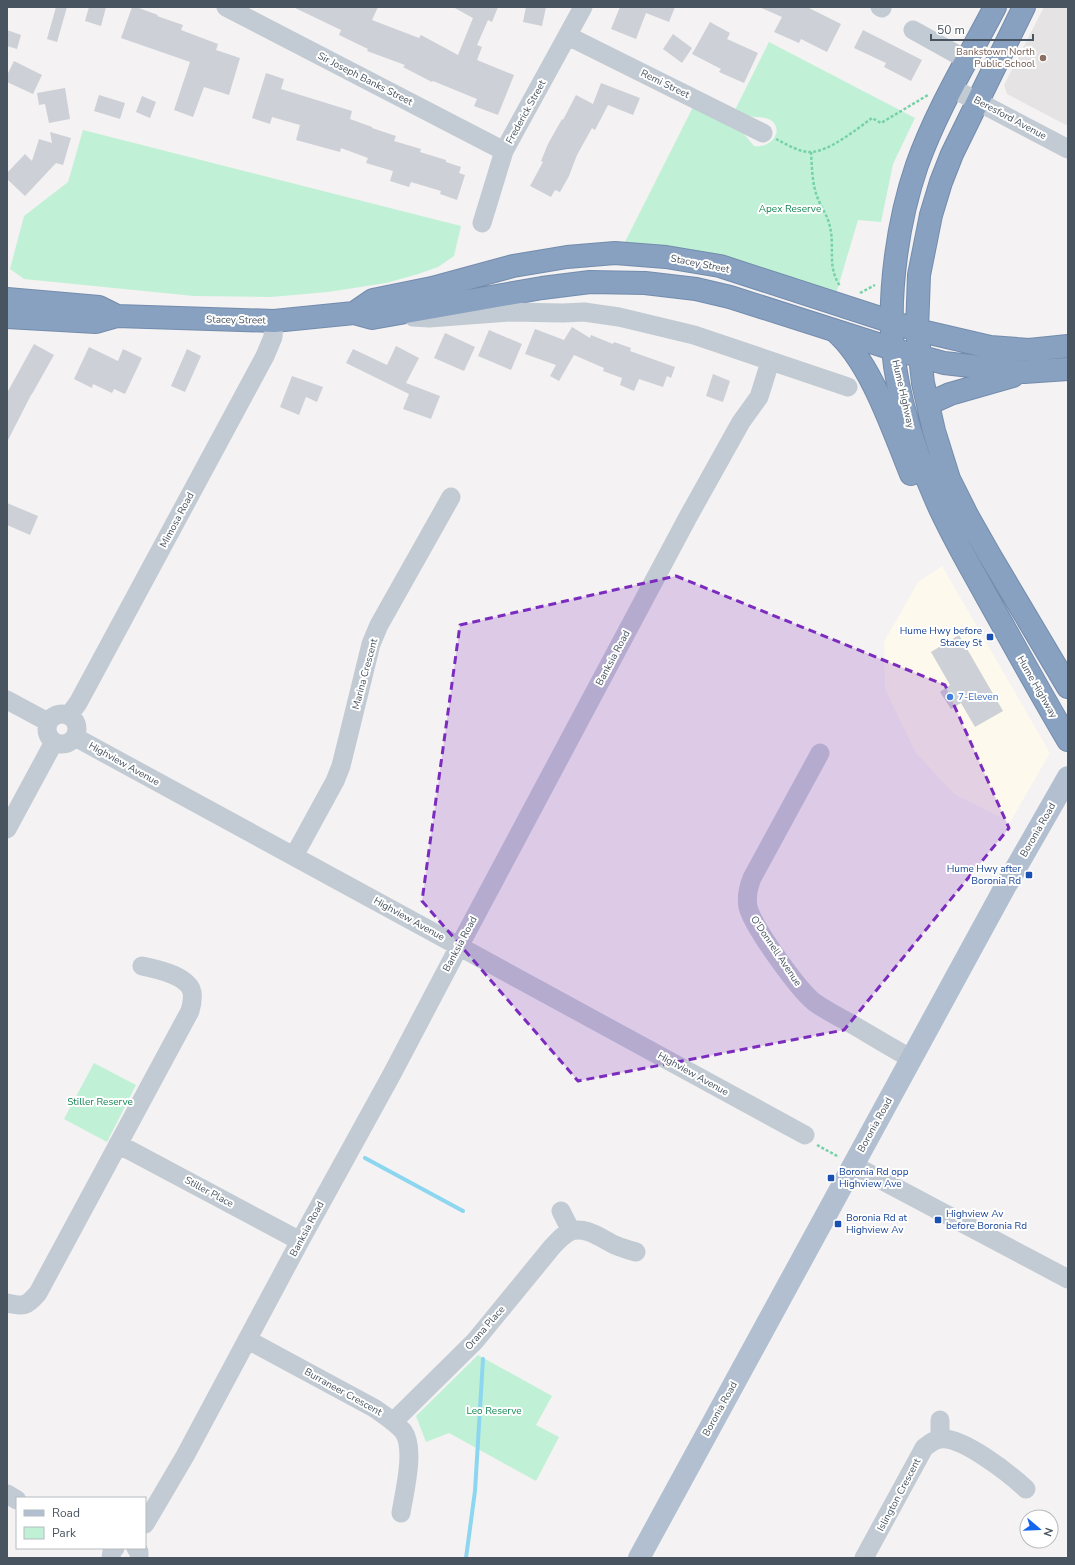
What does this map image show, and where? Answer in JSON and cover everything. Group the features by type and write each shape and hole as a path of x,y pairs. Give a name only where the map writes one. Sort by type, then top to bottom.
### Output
{"highway":[{"name":"Hume Highway","path":"995,7 952,88 930,134 908,194 902,222 894,278 892,322 893,349 896,376 902,400 915,445 933,494 959,549 1068,740"},
{"path":"1024,7 977,101 952,154 941,182 931,215 920,275 917,330 923,383 928,404 941,455 958,498 989,554 1068,687"},
{"name":"Stacey Street","path":"354,312 373,300 432,288 513,266 567,257 615,253 666,257 720,266 917,330 990,347 1029,350 1068,346"},
{"name":"Stacey Street","path":"7,317 96,322 117,316 274,321 354,312 372,318 438,305 542,288 590,282 644,283 696,289 730,297 893,349 944,363 1024,372 1068,369"},
{"name":"Stacey Street","path":"7,299 99,307 117,316"},
{"path":"835,330 846,339 864,366 913,478 959,549"},
{"path":"928,404 950,394 1024,372"}],"main road":[{"name":"Boronia Road","path":"640,1558 1005,887 1068,777"},
{"path":"1044,820 1068,809"}],"street":[{"name":"Sir Joseph Banks Street","path":"226,7 504,151"},
{"name":"Frederick Street","path":"482,222 504,151 583,7"},
{"path":"913,30 967,60"},
{"name":"Remi Street","path":"568,36 763,133"},
{"name":"Beresford Avenue","path":"952,88 1068,149"},
{"name":"Stacey Street","path":"385,316 429,318 511,312 584,312 619,317 694,335 770,362 848,387"},
{"name":"Mimosa Road","path":"69,715 78,703 265,356 273,337 274,321"},
{"name":"Banksia Road","path":"146,1522 185,1456 300,1241 392,1074 688,516 741,422 759,397 770,362"},
{"name":"Marina Crescent","path":"294,856 335,781 341,766 371,644 379,626 451,497"},
{"path":"7,700 48,722"},
{"path":"57,714 69,715 76,723 77,727 75,737 66,744 54,742 50,739 47,733 46,728 48,722 57,714"},
{"name":"Highview Avenue","path":"75,737 805,1135"},
{"path":"7,829 54,742"},
{"name":"O'Donnell Avenue","path":"820,753 752,878 747,890 748,908 753,919 776,955 802,991 829,1011 912,1058"},
{"path":"7,1303 29,1309 198,996 186,983 177,977 160,970 142,966"},
{"name":"Stiller Place","path":"118,1144 300,1241"},
{"path":"853,1165 1068,1279"},
{"path":"561,1211 571,1231 578,1230 588,1232 616,1246 636,1252"},
{"name":"Orana Place","path":"393,1422 475,1341 552,1247 563,1235 571,1231"},
{"name":"Burraneer Crescent","path":"248,1340 374,1408 404,1432 408,1445 408,1460 401,1513"},
{"path":"940,1420 940,1439 952,1440 972,1450 1002,1468 1026,1489"},
{"name":"Islington Crescent","path":"864,1558 924,1448 931,1442 940,1439"},
{"path":"7,1494 16,1499"}],"path":[{"path":"763,133 794,148 807,152 817,152 828,147 872,118 881,123 928,95 930,96"},
{"path":"811,152 818,200 829,223 832,269 841,289"},
{"path":"860,293 878,284"},
{"path":"805,1135 822,1149 853,1165"}],"highlighted area":[{"path":"676,576 945,685 1009,828 844,1030 578,1081 422,901 460,625"}],"shaded area":[{"name":"Bankstown North Public School","path":"1044,7 1068,7 1068,126 1007,94 1004,85"},
{"path":"942,566 1050,753 1010,822 954,794 916,753 885,689 884,642 918,582"}],"green space":[{"name":"Apex Reserve","path":"769,42 915,118 893,164 881,222 858,220 836,294 672,248 625,242 693,107 743,133 754,146 769,143 776,136 776,127 770,120 747,116 735,110"},
{"path":"83,130 461,226 454,256 438,267 386,283 328,292 271,297 194,296 24,279 10,269 24,216 68,182"},
{"name":"Stiller Reserve","path":"94,1063 136,1085 107,1142 64,1119"},
{"name":"Leo Reserve","path":"478,1355 552,1396 536,1425 559,1437 536,1481 449,1433 426,1442 416,1416"}],"building":[{"path":"56,7 67,7 57,42 47,39"},
{"path":"89,7 106,7 101,26 85,21"},
{"path":"132,7 136,7 183,25 181,30 218,44 216,50 240,58 229,95 204,87 193,117 174,110 190,62 121,38"},
{"path":"293,7 378,7 372,20 419,38 421,35 458,55 473,18 453,7 498,7 492,22 488,20 477,45 482,47 477,60 514,75 498,115 474,106 477,99 433,81 432,82 403,67 405,65 367,51 368,49 339,35 341,30"},
{"path":"526,7 546,7 542,26 523,22"},
{"path":"620,7 675,7 669,22 646,13 636,39 611,29"},
{"path":"759,7 807,7 841,24 827,52 801,39 799,43 774,32 782,17"},
{"path":"710,22 730,33 727,39 758,53 744,83 719,72 721,69 692,54"},
{"path":"7,30 21,35 17,49 7,46"},
{"path":"863,30 922,60 911,81 884,67 886,63 854,48"},
{"path":"673,34 692,48 682,63 663,49"},
{"path":"14,61 42,75 33,94 7,82 7,75"},
{"path":"266,73 284,79 281,89 352,111 350,119 396,136 394,141 421,149 420,152 446,160 446,162 461,167 459,173 465,175 457,200 440,194 441,191 411,182 409,187 390,181 393,171 366,163 368,158 341,148 340,152 296,140 300,125 272,117 270,124 252,118"},
{"path":"601,83 640,98 633,115 608,105 595,130 592,128 577,155 569,176 560,192 555,190 551,197 530,186 543,162 541,161 548,144 576,95 593,104"},
{"path":"65,88 70,119 49,123 45,104 39,105 37,93"},
{"path":"99,95 125,103 120,119 94,111"},
{"path":"142,96 156,102 150,118 136,112"},
{"path":"50,132 71,138 63,165 56,163 25,196 7,179 7,173 25,154 32,161 39,139 52,143"},
{"path":"572,327 590,338 591,335 613,344 614,342 631,348 630,351 675,367 671,378 667,376 663,387 639,379 634,391 620,385 622,378 603,371 604,368 574,355 559,381 550,376 556,365 525,354 535,329 564,340"},
{"path":"489,330 522,344 511,370 478,356"},
{"path":"445,333 475,347 464,371 434,358"},
{"path":"34,344 54,355 31,395 7,442 7,393"},
{"path":"396,346 419,358 406,383 440,396 431,419 403,409 409,394 346,363 353,349 387,365"},
{"path":"89,347 118,361 123,349 142,358 125,394 114,389 112,393 93,384 92,388 74,379"},
{"path":"187,349 201,356 185,392 171,386"},
{"path":"713,374 730,381 723,402 706,396"},
{"path":"292,376 323,387 317,402 306,397 299,415 280,407"},
{"path":"7,503 38,516 30,535 7,525"},
{"path":"959,635 1003,711 975,727 961,703 951,709 940,692 950,685 931,652"}],"waterway":[{"path":"365,1158 463,1211"},
{"path":"466,1558 475,1491 483,1359"}],"place":[{"name":"Bankstown North Public School","path":"1043,58"},
{"name":"Hume Hwy before Stacey St","path":"990,637"},
{"name":"7-Eleven","path":"950,697"},
{"name":"Hume Hwy after Boronia Rd","path":"1029,875"},
{"name":"Boronia Rd opp Highview Ave","path":"831,1178"},
{"name":"Highview Av before Boronia Rd","path":"938,1220"},
{"name":"Boronia Rd at Highview Av","path":"838,1224"}]}
